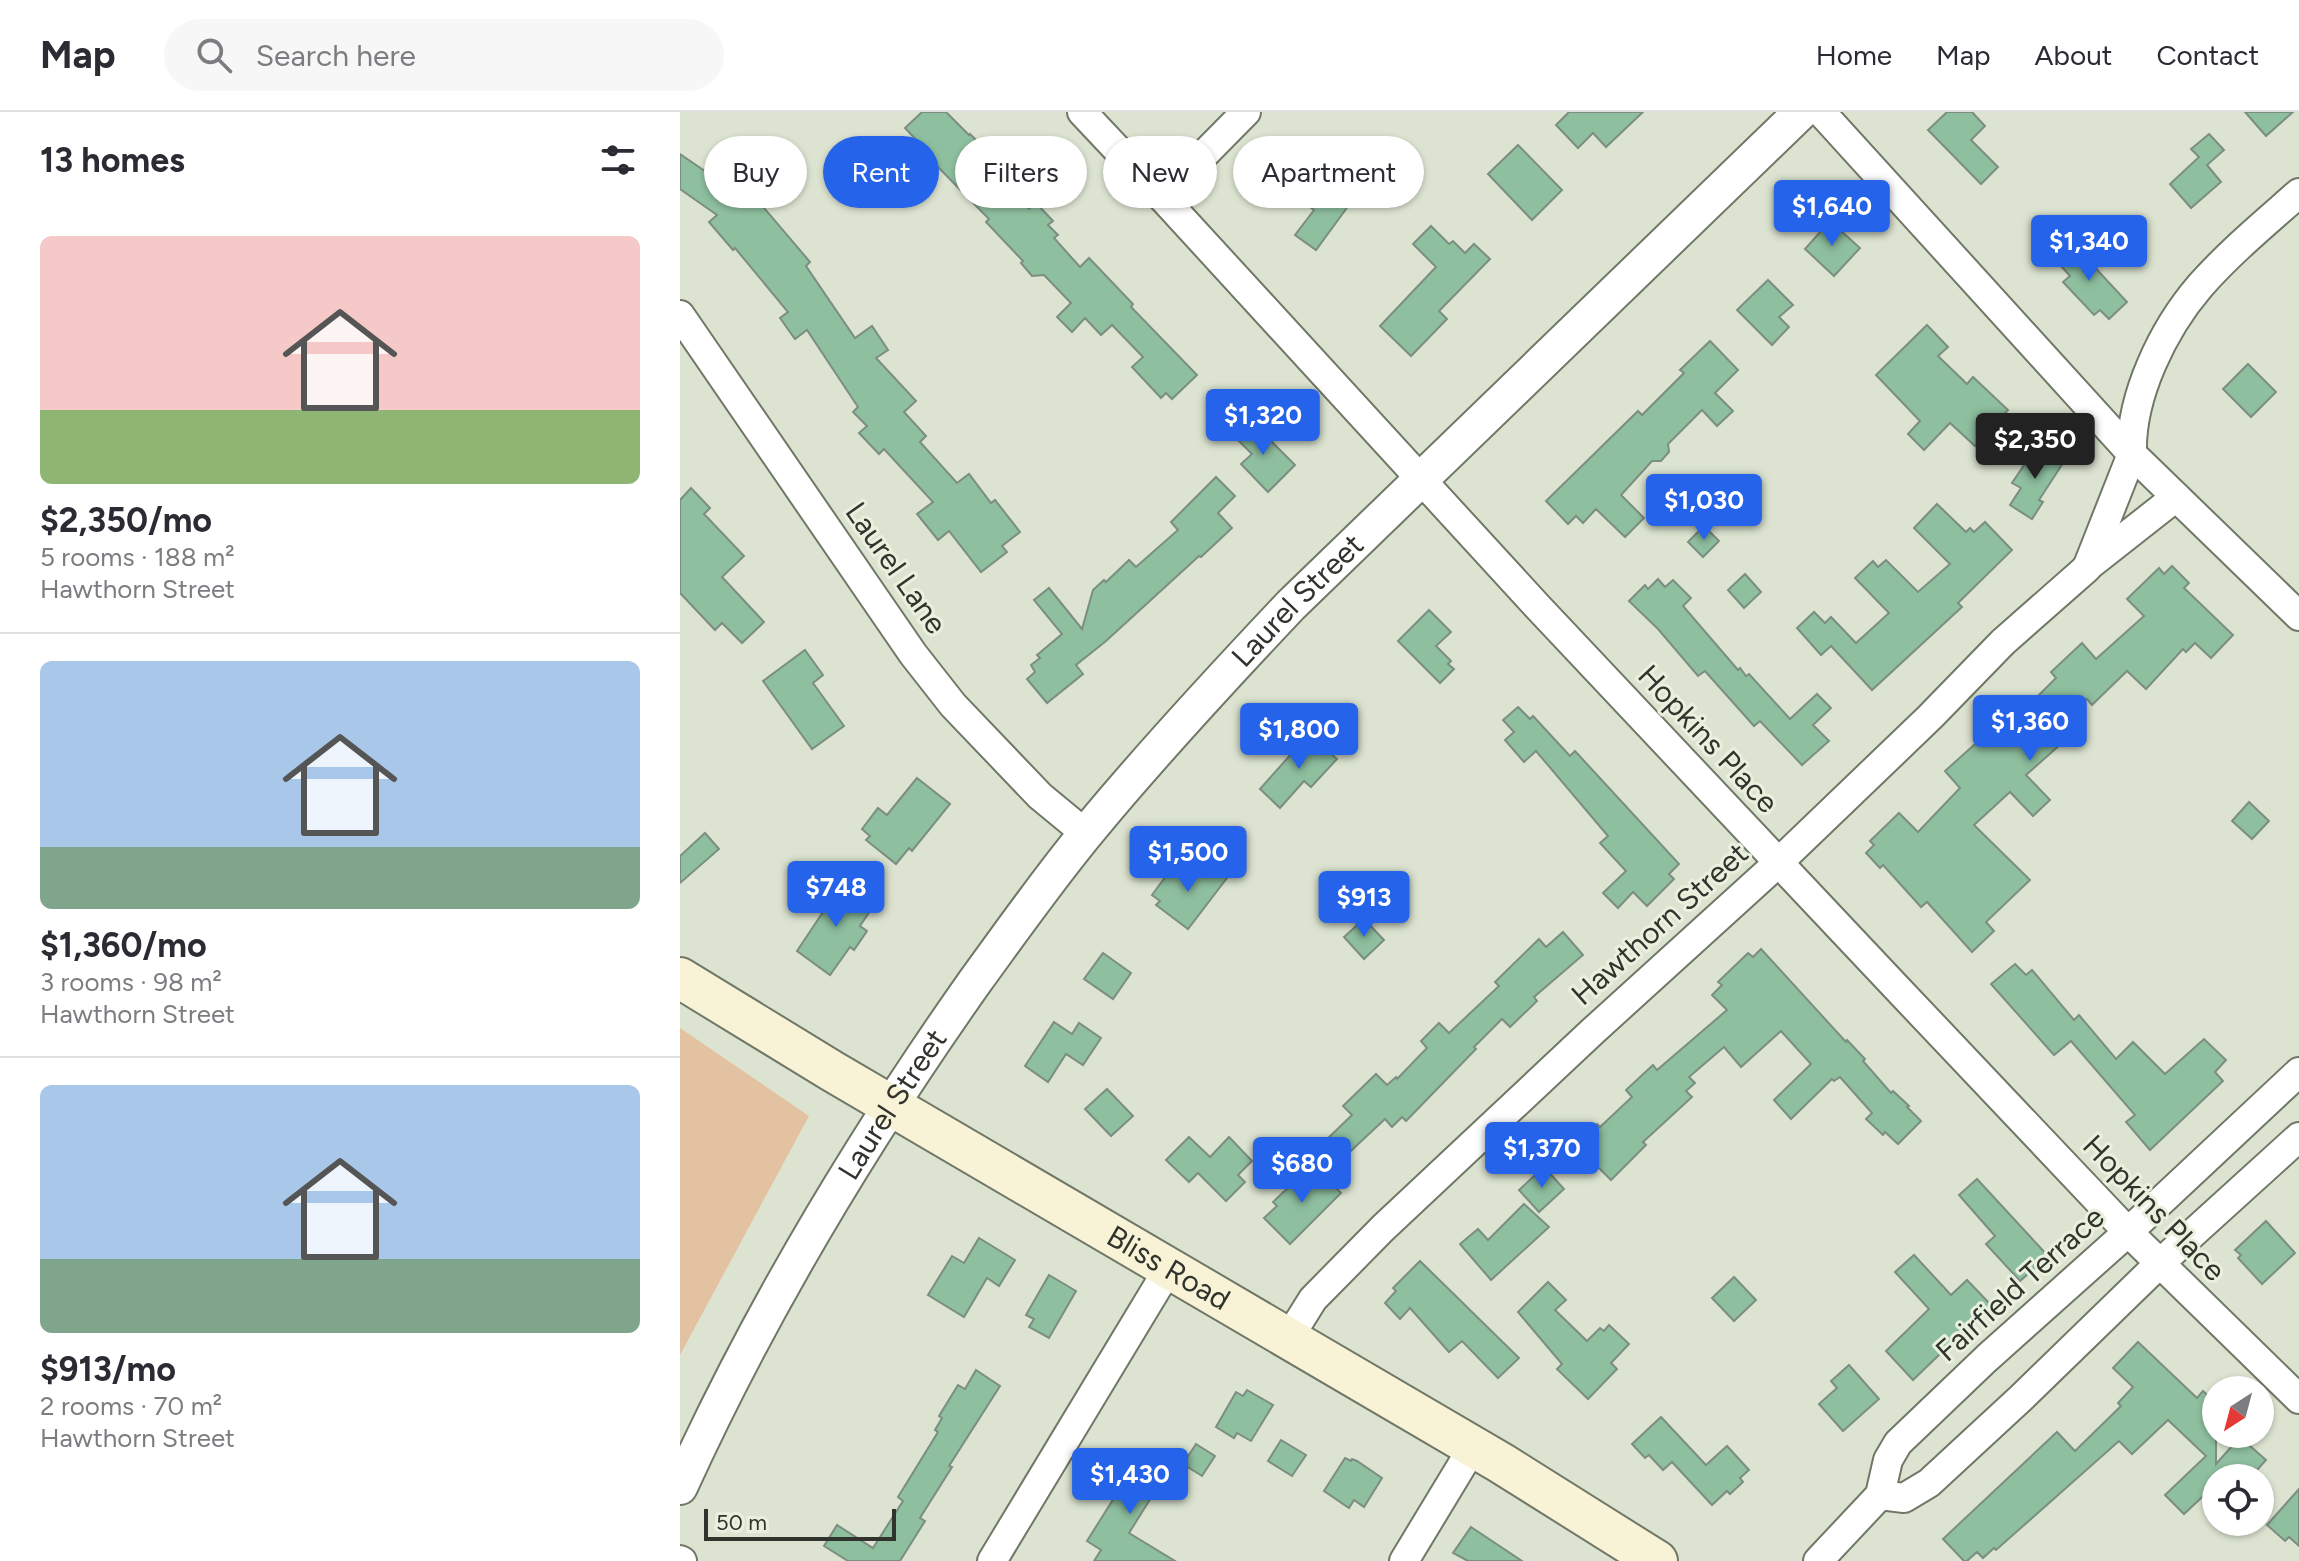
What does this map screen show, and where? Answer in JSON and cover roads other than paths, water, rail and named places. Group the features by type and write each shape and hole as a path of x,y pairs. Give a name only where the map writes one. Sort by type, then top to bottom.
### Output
{"main road":[{"name":"Bliss Road","path":"680,978 1473,1447 1657,1561"}],"street":[{"name":"Hopkins Place","path":"1082,112 1105,136"},
{"path":"1217,141 1246,112"},
{"name":"Laurel Street","path":"680,1487 790,1271 861,1152 927,1049 1086,834 1271,626 1801,112"},
{"path":"1821,112 2132,454 2299,616"},
{"name":"Hawthorn Street","path":"2087,568 2132,454 2132,425 2145,380 2157,353 2183,308 2200,287 2237,248 2299,193"},
{"name":"Hopkins Place","path":"1172,208 1420,480 1778,863 2159,1264 2299,1399"},
{"name":"Laurel Lane","path":"680,315 913,654 953,705 1040,796 1086,834"},
{"name":"Hawthorn Street","path":"1288,1339 1313,1299 1383,1228 1778,863 2003,642 2087,568 2176,497"},
{"name":"Fairfield Terrace","path":"1818,1561 1880,1495 1888,1460 1898,1443 2299,1072"},
{"path":"1880,1495 1904,1498 1929,1483 2159,1264 2299,1137"},
{"path":"992,1561 1169,1268"},
{"path":"1404,1561 1473,1447"}]}
